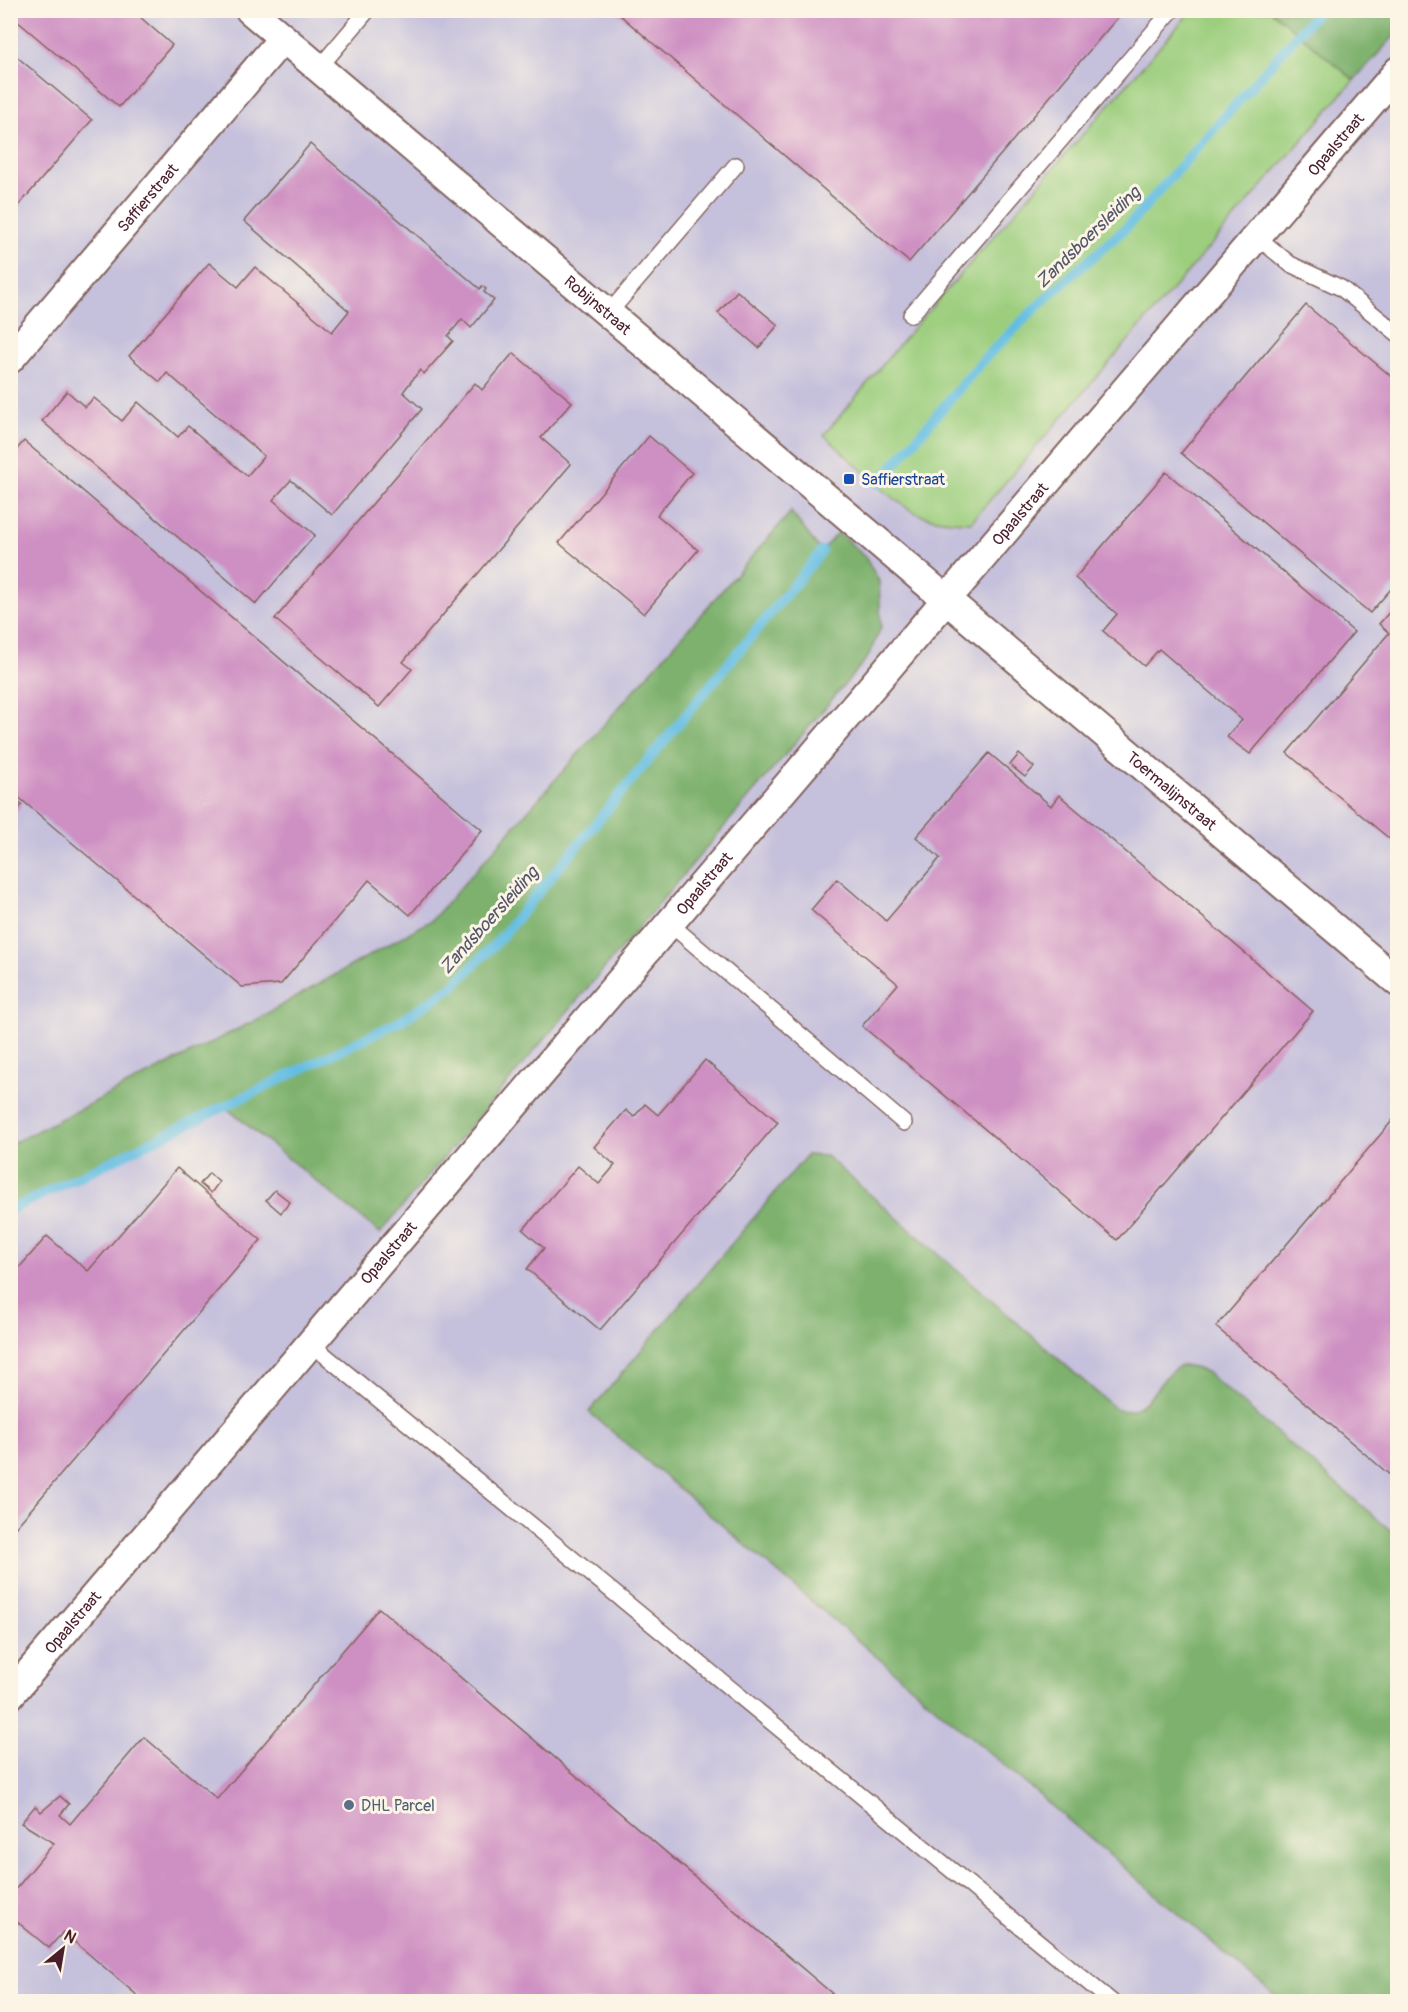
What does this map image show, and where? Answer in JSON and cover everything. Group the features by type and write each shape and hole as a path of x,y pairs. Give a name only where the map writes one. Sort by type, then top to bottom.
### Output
{"street":[{"name":"Robijnstraat","path":"250,10 945,599"},
{"name":"Saffierstraat","path":"10,359 283,38"},
{"name":"Opaalstraat","path":"10,1695 1398,71"},
{"name":"Toermalijnstraat","path":"945,599 1398,982"}],"lane":[{"path":"318,69 368,10"},
{"path":"911,315 1172,10"},
{"path":"608,314 736,165"},
{"path":"1256,236 1290,264 1341,288 1398,334"},
{"path":"669,923 904,1124"},
{"path":"310,1343 1112,2001"}],"shaded area":[{"path":"11,11 1397,11 1397,2001 11,2001"}],"green space":[{"path":"1191,11 1271,11 1354,80 971,522 934,519 910,510 885,491 824,435 910,332"},
{"path":"1271,11 1397,11 1397,33 1354,80"},
{"path":"791,512 821,551 838,532 865,557 879,581 881,627 868,657 380,1233 225,1107 11,1210 11,1144 252,1022 432,920"},
{"path":"807,1155 826,1156 1117,1410 1130,1410 1140,1406 1170,1372 1178,1367 1188,1366 1206,1372 1397,1536 1397,2001 1281,2001 589,1412"}],"building":[{"path":"10,10 132,10 172,45 119,107 10,15"},
{"path":"614,10 1124,10 909,262"},
{"path":"10,51 92,120 14,211 10,208"},
{"path":"310,144 480,289 482,286 486,289 484,292 494,300 471,328 462,319 448,336 453,341 424,374 420,370 403,392 422,409 332,515 291,480 273,500 315,535 256,604 42,421 67,391 85,407 94,398 122,421 138,402 178,437 188,426 247,476 264,456 167,373 160,382 129,356 209,263 238,287 255,267 332,332 349,311 244,221"},
{"path":"737,291 778,325 759,348 718,313"},
{"path":"1306,305 1398,382 1398,581 1370,613 1181,453"},
{"path":"513,353 572,402 541,438 571,464 403,662 412,669 379,707 275,619 475,383 482,390"},
{"path":"649,436 692,473 657,515 698,550 644,614 559,543"},
{"path":"24,441 482,830 410,915 369,880 281,984 242,987 10,790 10,457"},
{"path":"1166,472 1354,632 1250,754 1227,737 1242,720 1159,649 1144,666 1103,631 1117,614 1075,578"},
{"path":"1398,602 1398,846 1287,753 1389,633 1379,624"},
{"path":"989,753 1051,806 1059,795 1313,1011 1117,1240 862,1026 898,984 811,910 837,879 886,921 940,858 916,837"},
{"path":"1019,754 1034,767 1025,777 1010,765"},
{"path":"10,796 22,805 12,816 10,815"},
{"path":"705,1060 778,1122 600,1330 527,1269 544,1248 523,1230 578,1166 599,1184 615,1165 594,1147 626,1110 634,1117 645,1104 658,1115"},
{"path":"1398,1114 1398,1482 1216,1327"},
{"path":"177,1168 261,1240 10,1534 10,1278 47,1236 88,1271"},
{"path":"209,1173 219,1182 211,1193 200,1184"},
{"path":"275,1190 290,1202 281,1213 266,1200"},
{"name":"DHL Parcel","path":"379,1608 842,2002 145,2002 63,1932 49,1948 10,1916 10,1900 16,1893 14,1891 54,1843 21,1823 35,1806 41,1812 60,1796 69,1804 60,1815 70,1824 144,1737 217,1799"}],"waterway":[{"name":"Zandsboersleiding","path":"878,484 985,358 1046,298 1127,227 1319,10"},
{"name":"Zandsboersleiding","path":"10,1210 401,1021 453,986 498,941 822,551"}],"place":[{"name":"Saffierstraat","path":"849,479"},
{"name":"DHL Parcel","path":"349,1805"}]}
